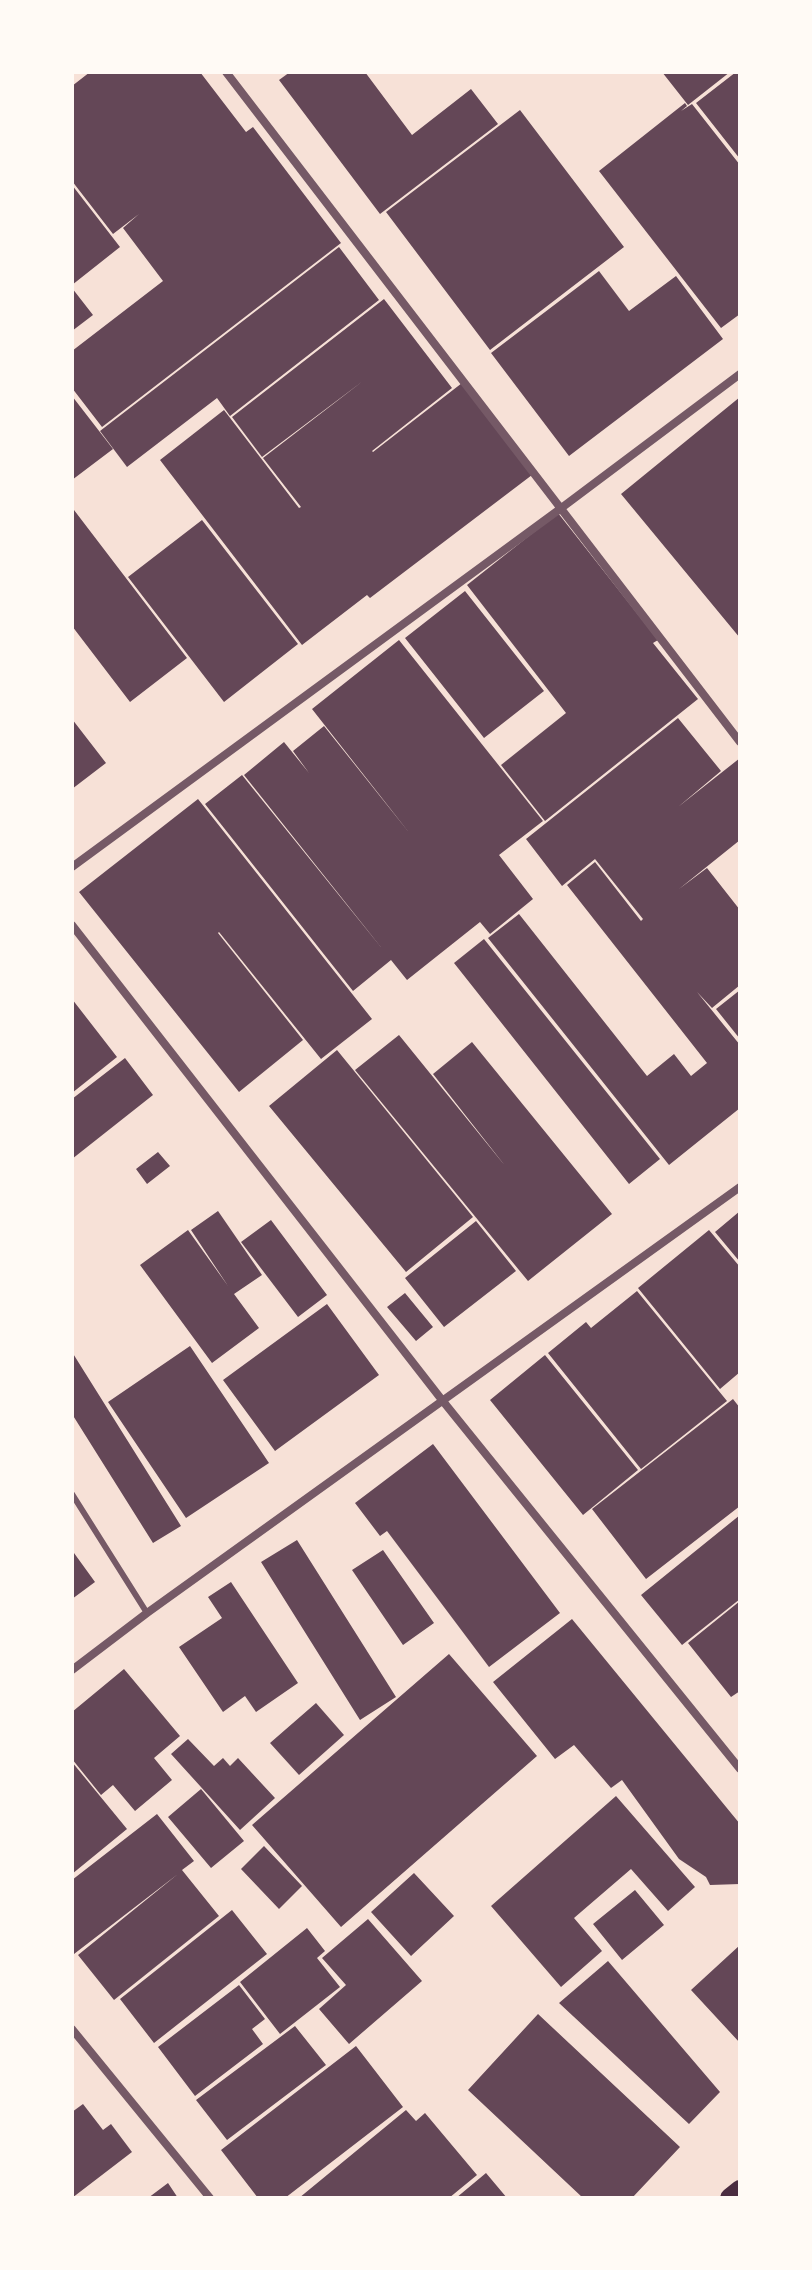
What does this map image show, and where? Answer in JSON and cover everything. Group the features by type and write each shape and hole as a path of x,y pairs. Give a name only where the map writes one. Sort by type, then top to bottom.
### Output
{"main road":[{"path":"730,2198 740,2190"}],"street":[{"path":"226,72 740,742"},
{"path":"72,867 740,374"},
{"path":"72,925 442,1400 740,1769"},
{"path":"72,1670 740,1187"},
{"path":"72,2029 210,2198"}],"lane":[{"path":"72,1494 147,1613"}],"building":[{"path":"90,72 200,72 246,132 253,127 341,243 102,427 72,388 72,351 163,281 123,228 139,214 113,234 72,181 72,86"},
{"path":"290,72 365,72 412,135 471,89 498,124 380,214 279,80"},
{"path":"662,72 730,72 688,105"},
{"path":"740,72 740,159 696,103"},
{"path":"685,103 687,106 681,111 692,104 740,165 740,314 721,328 599,171"},
{"path":"520,110 624,247 490,350 386,212"},
{"path":"72,185 120,247 72,285"},
{"path":"339,247 379,300 230,416 217,398 127,467 100,431"},
{"path":"599,271 629,311 676,276 723,339 569,456 491,353"},
{"path":"72,288 93,315 72,331"},
{"path":"384,299 452,388 372,451 462,383 532,475 370,598 367,595 302,645 160,460 224,410 301,507 263,458 363,381 262,457 232,417"},
{"path":"72,396 113,449 72,480"},
{"path":"740,397 740,638 621,494"},
{"path":"74,510 187,658 130,702 72,626"},
{"path":"558,513 658,640 653,643 698,699 545,821 501,765 566,713 467,585"},
{"path":"202,520 298,644 224,702 128,577"},
{"path":"465,591 544,691 484,738 405,638"},
{"path":"399,640 543,821 499,855 533,899 490,934 480,922 407,980 391,960 353,991 205,804 242,775 384,951 244,775 284,742 309,773 293,751 324,726 411,835 312,709"},
{"path":"678,718 721,771 678,807 740,758 740,840 679,889 707,868 740,910 740,985 712,1008 697,992 740,1045 740,1108 669,1165 488,938 519,914 647,1076 674,1054 691,1076 707,1063 567,885 595,862 641,921 643,919 595,859 562,886 526,839"},
{"path":"72,719 106,763 72,789"},
{"path":"198,799 372,1019 321,1059 219,932 303,1040 239,1092 79,892"},
{"path":"484,939 660,1159 629,1184 454,963"},
{"path":"740,990 740,1039 716,1009"},
{"path":"72,999 117,1057 72,1093"},
{"path":"399,1035 506,1167 433,1074 472,1042 612,1214 528,1281 355,1070"},
{"path":"337,1050 473,1217 406,1272 269,1106"},
{"path":"125,1058 153,1095 72,1159 72,1099"},
{"path":"158,1152 170,1166 147,1184 136,1169"},
{"path":"218,1211 262,1275 234,1294 259,1328 212,1363 140,1265 188,1230 228,1286 191,1230"},
{"path":"740,1211 740,1262 715,1232"},
{"path":"271,1220 327,1295 298,1317 241,1242"},
{"path":"476,1221 516,1271 444,1327 405,1278"},
{"path":"709,1230 740,1267 740,1372 720,1389 638,1288"},
{"path":"637,1291 727,1401 641,1469 548,1353 586,1322 591,1328"},
{"path":"405,1293 433,1327 416,1341 387,1307"},
{"path":"327,1304 379,1375 275,1451 223,1380"},
{"path":"190,1346 269,1463 186,1518 108,1402"},
{"path":"72,1352 181,1526 153,1543 72,1414"},
{"path":"545,1355 638,1470 583,1515 490,1400"},
{"path":"733,1399 740,1408 740,1506 646,1579 592,1509"},
{"path":"433,1444 560,1613 489,1667 387,1531 380,1536 355,1503"},
{"path":"740,1515 740,1599 682,1645 641,1595"},
{"path":"297,1540 396,1697 360,1720 261,1562"},
{"path":"383,1550 434,1623 403,1645 352,1570"},
{"path":"72,1554 95,1582 72,1599"},
{"path":"231,1582 298,1683 256,1712 245,1696 223,1712 179,1647 222,1618 208,1597"},
{"path":"740,1601 740,1691 731,1697 688,1643"},
{"path":"572,1619 740,1824 740,1884 710,1885 706,1877 679,1859 622,1780 611,1788 574,1745 555,1759 493,1682"},
{"path":"449,1654 537,1756 341,1927 252,1825"},
{"path":"124,1669 180,1736 154,1758 172,1780 135,1811 113,1785 101,1795 72,1759 72,1712"},
{"path":"316,1703 344,1735 299,1775 270,1743"},
{"path":"188,1739 214,1766 223,1758 230,1766 238,1758 275,1798 240,1830 171,1754"},
{"path":"72,1762 127,1829 72,1874"},
{"path":"201,1789 244,1841 211,1868 168,1817"},
{"path":"616,1796 695,1887 668,1911 631,1869 574,1918 602,1951 561,1987 491,1906"},
{"path":"157,1814 194,1861 182,1870 219,1916 114,2000 78,1955 178,1874 74,1954 72,1880"},
{"path":"264,1846 302,1886 279,1909 241,1869"},
{"path":"414,1873 454,1916 411,1956 371,1912"},
{"path":"635,1890 664,1925 622,1960 593,1924"},
{"path":"232,1910 267,1954 154,2043 120,1999"},
{"path":"368,1919 422,1981 349,2044 319,2009 346,1985 322,1958"},
{"path":"307,1928 325,1951 317,1958 340,1987 280,2034 240,1982"},
{"path":"740,1945 740,2043 691,1990"},
{"path":"608,1961 720,2092 689,2124 559,2003"},
{"path":"239,1985 265,2019 252,2029 263,2044 195,2096 158,2047"},
{"path":"538,2014 680,2147 632,2198 583,2198 468,2090"},
{"path":"295,2026 326,2065 227,2140 196,2100"},
{"path":"356,2046 403,2107 285,2198 258,2198 221,2150"},
{"path":"83,2104 103,2130 111,2124 132,2152 72,2198 72,2112"},
{"path":"406,2110 416,2121 425,2113 477,2175 449,2198 299,2198"},
{"path":"486,2173 507,2198 456,2198"},
{"path":"168,2183 178,2198 148,2198"}]}
